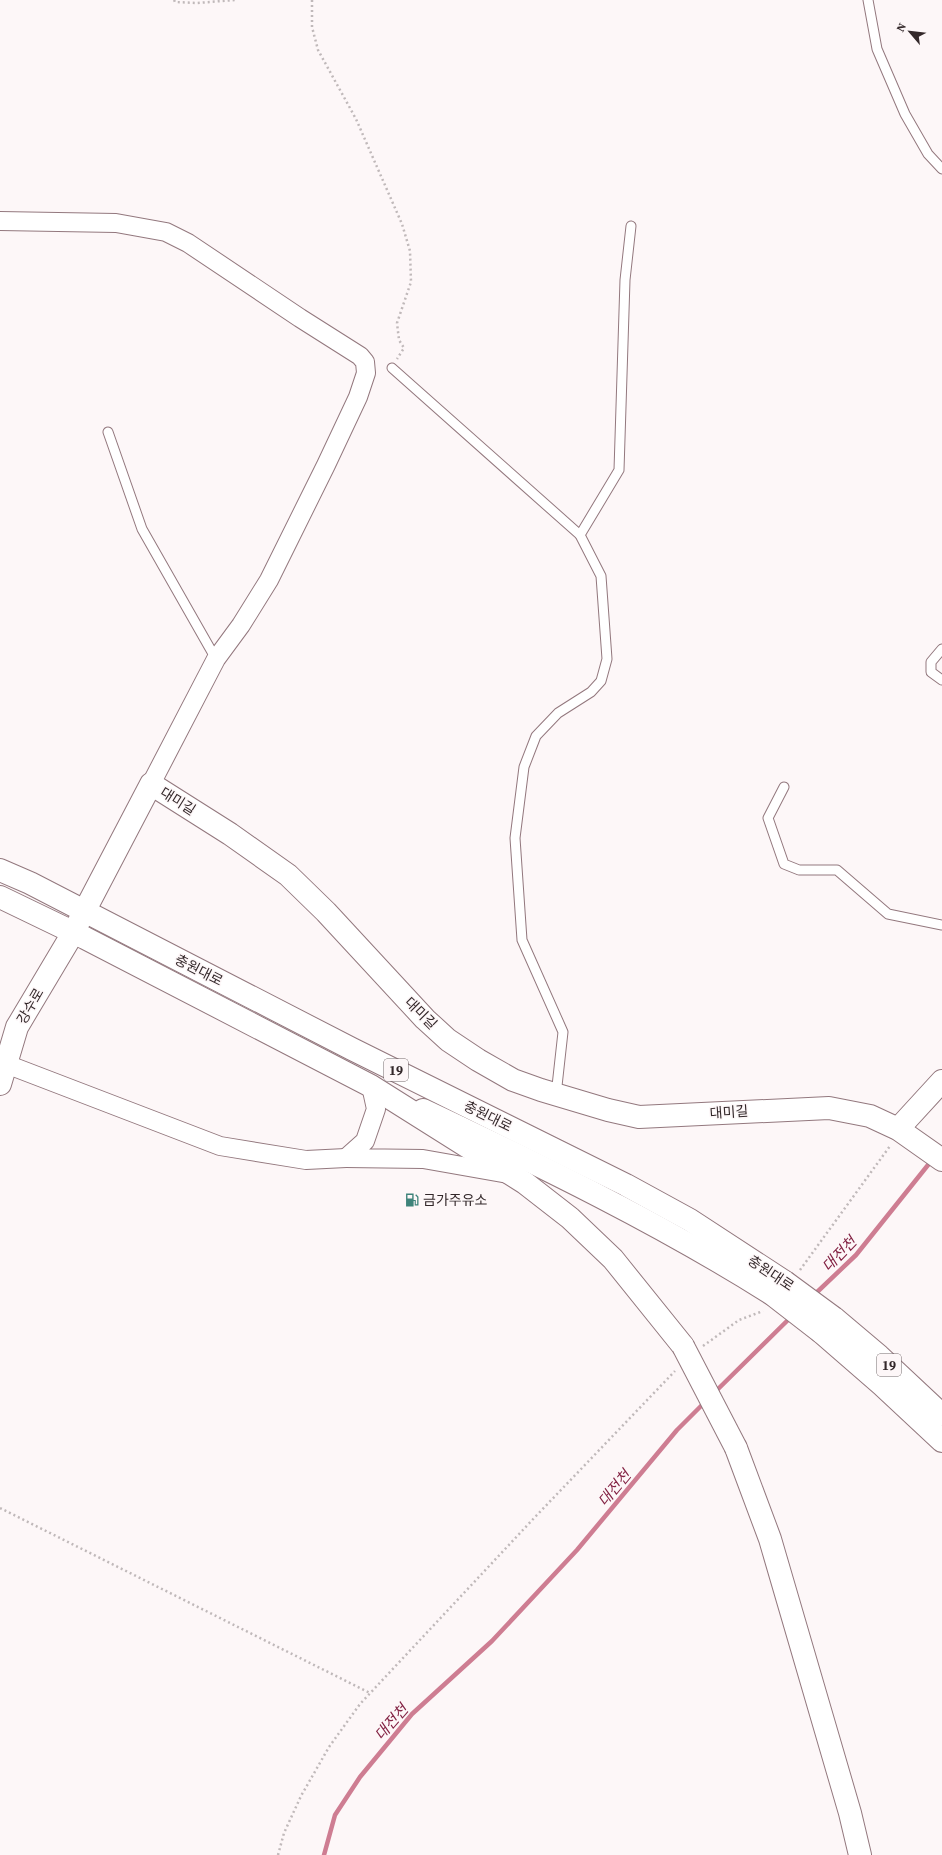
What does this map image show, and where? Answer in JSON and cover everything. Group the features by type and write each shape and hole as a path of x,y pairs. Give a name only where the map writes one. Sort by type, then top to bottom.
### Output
{"main road":[{"name":"대미길","path":"73,933 151,784 230,834 288,875 326,912 425,1019 448,1040 478,1060 513,1080 556,1095 639,1117 829,1108 870,1116 904,1133 942,1160"},
{"name":"충원대로","path":"0,870 30,883 352,1049 626,1185 690,1220 827,1325 879,1356 942,1415"},
{"name":"충원대로","path":"0,897 371,1086"},
{"name":"강수로","path":"2,1069 18,1027 73,933"},
{"path":"904,1133 942,1081"},
{"path":"371,1086 505,1148 645,1219 720,1261 780,1289"},
{"path":"371,1086 511,1175 570,1218 613,1259 692,1347 736,1448 770,1539 850,1813 860,1855"},
{"name":"충원대로","path":"827,1325 882,1385 942,1441"}],"street":[{"path":"0,221 78,221 116,223 166,232 188,243 233,272 300,318 360,356 365,362 366,373 358,397 269,580 241,625 216,659 151,784"},
{"path":"2,1069 220,1146 306,1160 346,1158 423,1159 511,1175"},
{"path":"346,1158 365,1141 376,1109 371,1086"}],"lane":[{"path":"868,0 877,49 905,114 928,154 942,169"},
{"path":"580,535 619,470 625,280 631,226"},
{"path":"392,368 580,535 601,576 607,659 601,681 592,692 558,713 536,736 524,767 515,838 522,940 563,1032 556,1095"},
{"path":"108,432 142,529 216,659"},
{"path":"942,649 931,662 931,672 942,680"},
{"path":"784,787 768,818 784,864 799,870 837,870 888,914 942,925"}],"path":[{"path":"174,0 175,2 196,3 235,0"},
{"path":"312,0 312,27 318,50 356,119 402,224 410,251 411,282 397,323 399,340 404,348 392,368"},
{"path":"692,1347 739,1320 763,1312 889,1148 904,1133"},
{"path":"278,1855 284,1833 301,1796 326,1753 360,1704 541,1510 666,1378 678,1368"},
{"path":"0,1508 370,1693"}],"waterway":[{"name":"대전천","path":"814,1295 856,1255 932,1160"},
{"name":"대전천","path":"714,1393 791,1317"},
{"name":"대전천","path":"324,1855 335,1815 360,1777 412,1714 492,1641 577,1550 677,1430 706,1401"}],"place":[{"name":"금가주유소","path":"412,1200"}]}
